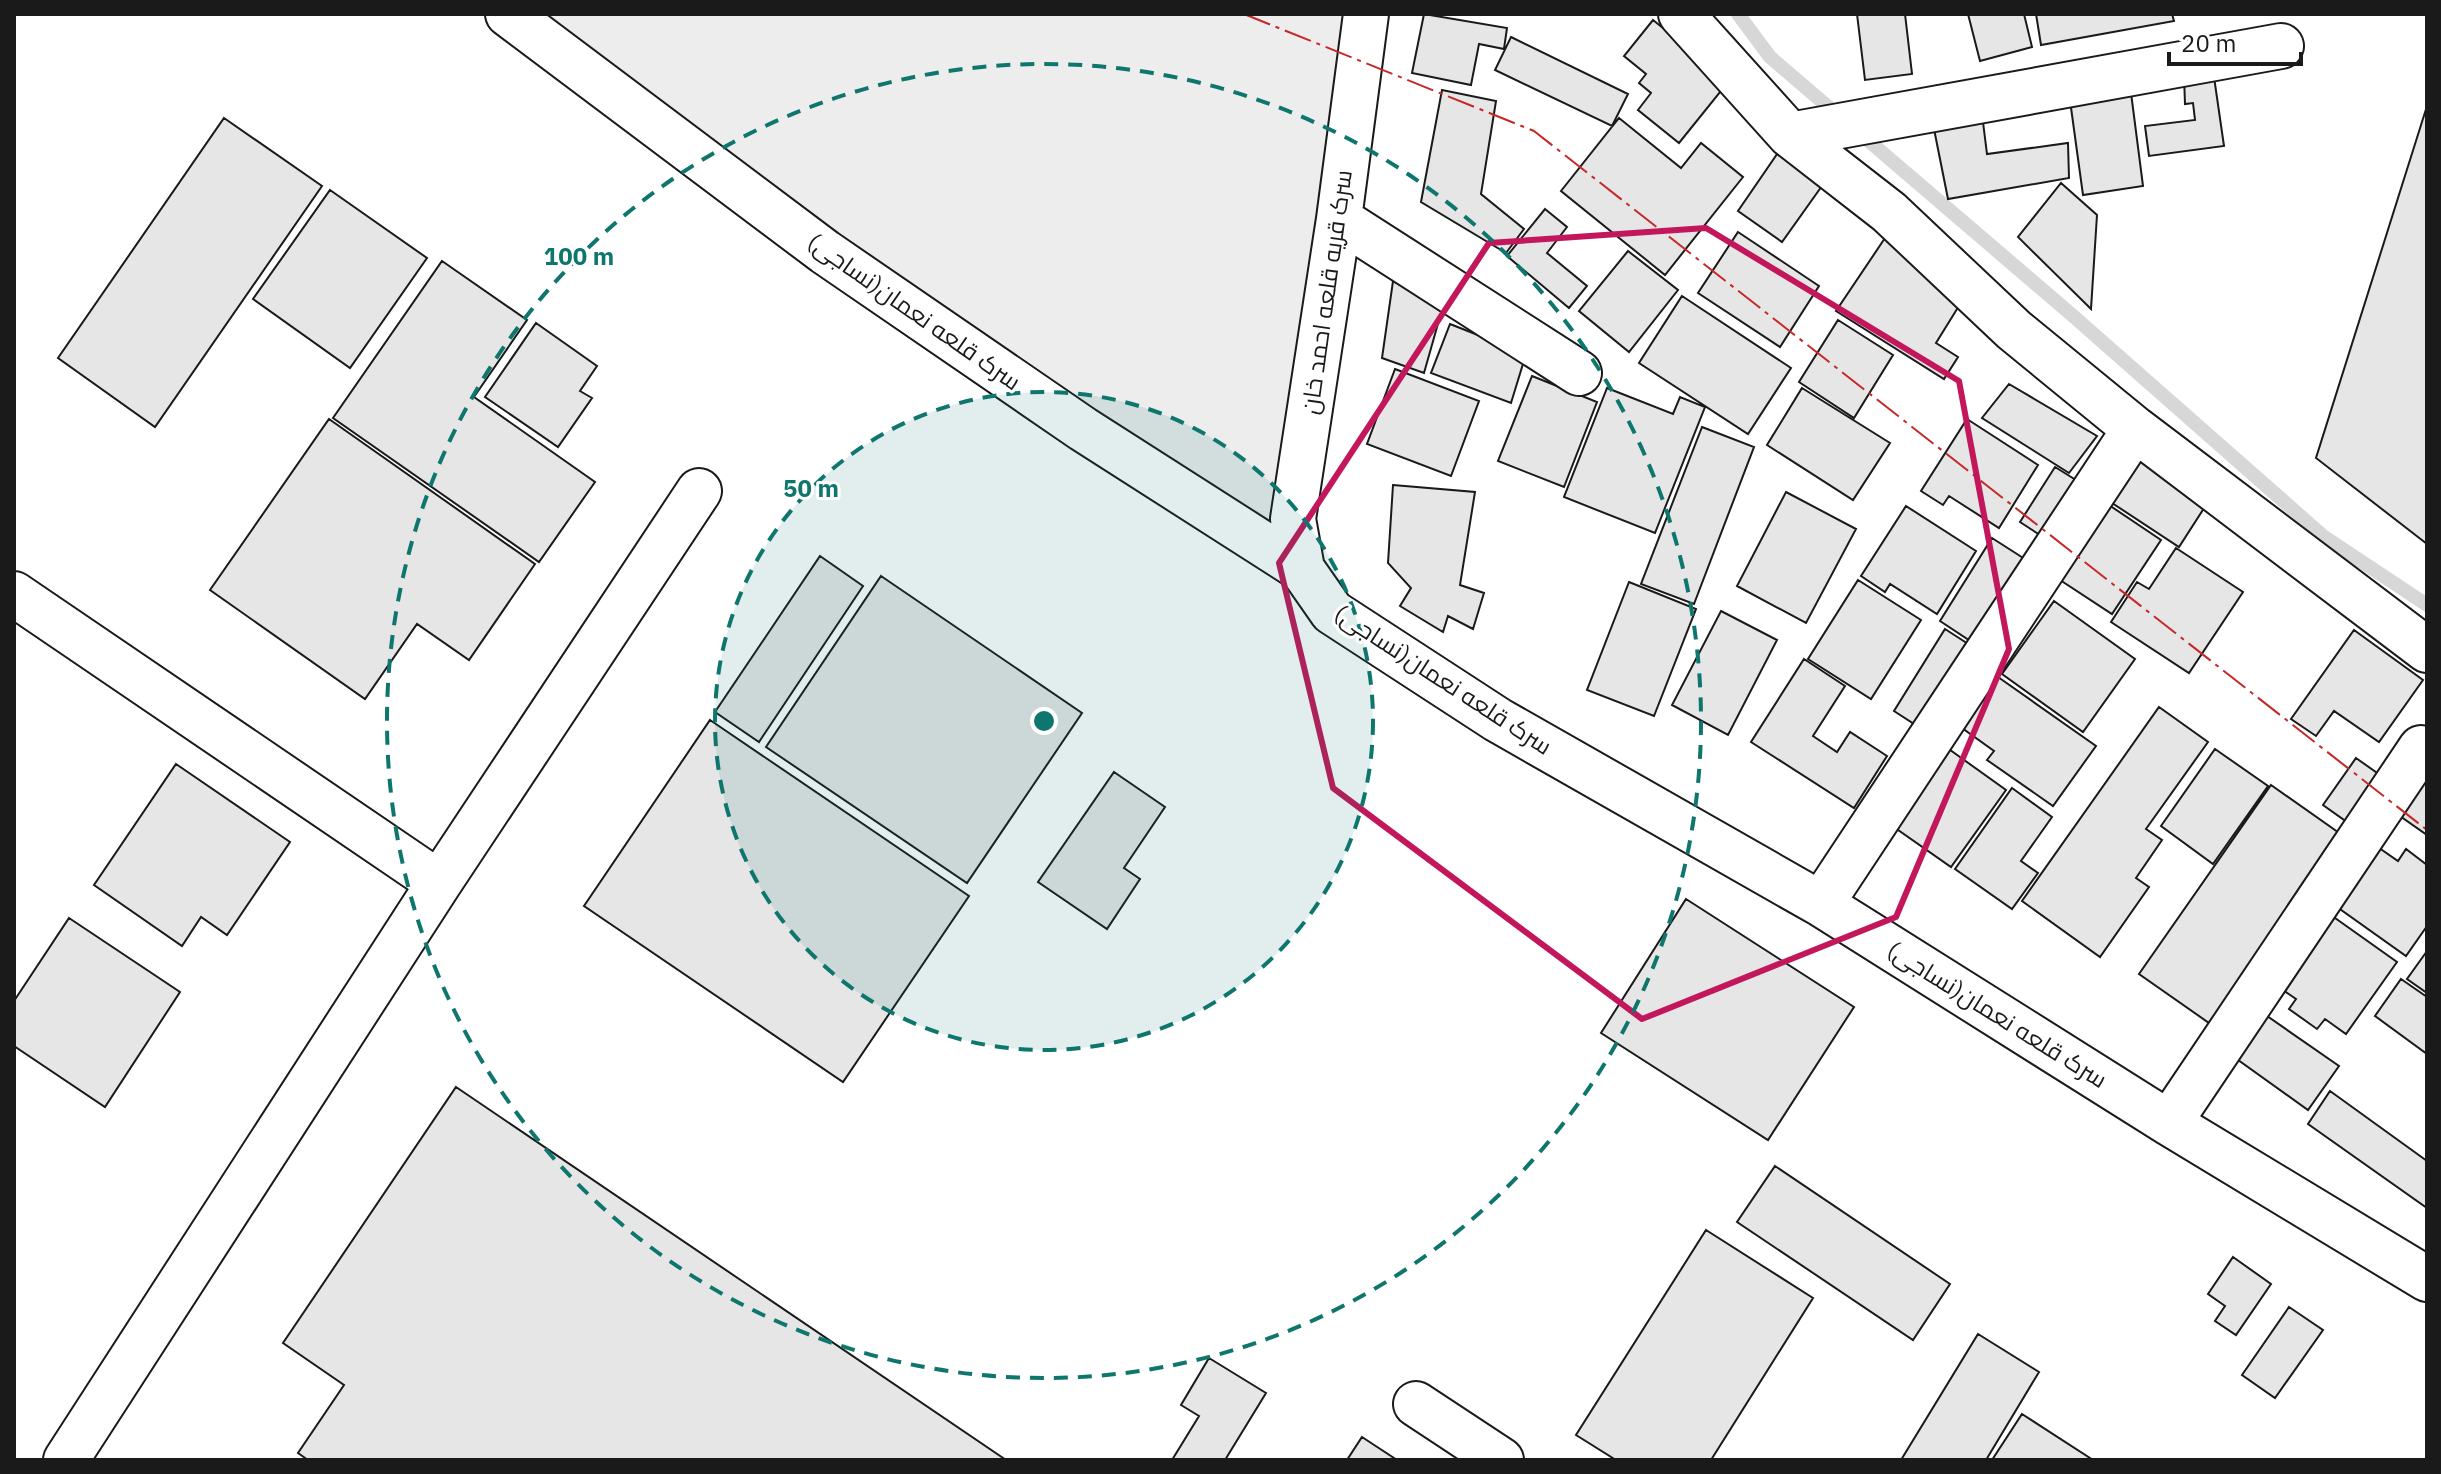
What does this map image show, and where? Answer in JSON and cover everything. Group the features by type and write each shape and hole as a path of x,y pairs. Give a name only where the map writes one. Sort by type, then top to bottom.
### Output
{"street":[{"name":"سرک قلعه نعمان(نساجی)","path":"508,14 838,261 1083,429 1302,569 1332,612 1498,720 1821,904 2169,1123 2427,1279"},
{"name":"سرک قریه قلعه احمد خان","path":"1302,569 1293,519 1339,219 1366,14"},
{"path":"1681,14 1790,135 1889,212 2014,330 2135,429 2427,650"},
{"path":"1790,135 2281,46"},
{"path":"1339,219 1579,373"},
{"path":"1821,904 2135,429"},
{"path":"66,1460 439,883 699,491"},
{"path":"14,594 439,883"},
{"path":"2169,1123 2421,748"},
{"path":"1416,1404 1501,1460"}],"highlighted area":[{"path":"1706,228 1959,381 2009,649 1896,917 1642,1019 1333,788 1279,563 1489,243"}],"shaded area":[{"path":"508,14 1366,14 1302,569"}],"building":[{"path":"1424,14 1507,28 1504,49 1479,44 1471,85 1412,73"},
{"path":"1857,14 1905,14 1912,74 1865,80"},
{"path":"1968,14 2024,14 2032,47 1980,61"},
{"path":"2036,14 2172,14 2174,21 2041,45"},
{"path":"1653,20 1729,81 1679,143 1638,110 1651,93 1639,83 1646,74 1624,56"},
{"path":"1511,37 1628,94 1612,126 1495,70"},
{"path":"2213,70 2224,146 2149,156 2145,126 2195,120 2193,103 2185,104 2184,76"},
{"path":"2130,85 2143,186 2083,195 2069,93"},
{"path":"1442,90 1496,101 1481,194 1524,229 1506,253 1421,202"},
{"path":"2427,106 2427,544 2316,458"},
{"path":"224,118 322,186 155,427 58,358"},
{"path":"1619,118 1681,168 1701,143 1743,177 1665,275 1561,191"},
{"path":"1983,122 1987,154 2068,143 2069,178 1948,199 1934,129"},
{"path":"1784,144 1829,176 1782,242 1738,211"},
{"path":"2061,183 2097,215 2091,309 2018,237"},
{"path":"330,190 427,258 350,368 253,299"},
{"path":"1545,209 1567,227 1547,253 1587,286 1569,308 1507,256"},
{"path":"1738,232 1819,286 1780,347 1698,293"},
{"path":"1885,238 1962,301 1936,343 1958,357 1944,379 1836,311"},
{"path":"1628,251 1678,290 1629,352 1579,311"},
{"path":"442,261 527,320 474,397 595,482 539,562 333,418"},
{"path":"1393,281 1443,306 1424,373 1382,358"},
{"path":"1682,296 1791,368 1748,434 1639,363"},
{"path":"1838,320 1893,355 1854,418 1799,382"},
{"path":"536,323 597,366 580,391 592,398 558,447 485,397"},
{"path":"1450,324 1526,354 1511,403 1431,373"},
{"path":"1395,369 1479,401 1451,476 1367,444"},
{"path":"1532,376 1597,402 1564,487 1498,461"},
{"path":"2009,384 2097,436 2069,473 1982,418"},
{"path":"1607,388 1673,414 1680,397 1705,407 1655,533 1564,497"},
{"path":"1802,388 1890,443 1853,500 1767,445"},
{"path":"329,419 535,564 469,660 417,624 365,699 210,590"},
{"path":"1967,419 2038,465 1999,528 1949,496 1943,505 1921,491"},
{"path":"1702,427 1754,447 1694,604 1641,584"},
{"path":"2142,453 2208,502 2179,547 2109,501"},
{"path":"2055,467 2084,485 2049,541 2020,522"},
{"path":"1393,485 1475,492 1460,585 1484,593 1473,629 1448,616 1443,632 1400,606 1411,588 1388,563"},
{"path":"1786,492 1856,529 1806,623 1737,586"},
{"path":"2106,503 2161,540 2112,614 2057,578"},
{"path":"1906,506 1976,551 1937,614 1890,584 1885,592 1861,576"},
{"path":"1992,538 2031,563 1978,646 1940,621"},
{"path":"2176,548 2243,592 2189,673 2111,622 2137,582 2149,589"},
{"path":"820,556 863,586 759,742 715,712"},
{"path":"881,576 1082,713 967,883 766,747"},
{"path":"1858,580 1921,620 1871,699 1808,659"},
{"path":"1629,582 1696,609 1654,716 1587,690"},
{"path":"2054,601 2135,659 2083,732 2002,674"},
{"path":"1721,611 1777,640 1728,735 1672,705"},
{"path":"1945,629 1976,649 1925,731 1894,711"},
{"path":"2354,630 2423,680 2379,742 2334,711 2316,736 2291,719"},
{"path":"1804,659 1845,686 1813,736 1837,752 1850,732 1887,756 1854,808 1751,742"},
{"path":"1998,677 2096,746 2053,806 1987,760 1994,751 1962,728"},
{"path":"2159,707 2208,742 2146,829 2162,840 2136,878 2149,887 2100,957 2022,901"},
{"path":"710,720 969,896 843,1082 584,906"},
{"path":"1946,747 2006,790 1951,867 1891,825"},
{"path":"2215,749 2268,786 2213,864 2161,826"},
{"path":"2356,758 2380,775 2347,822 2323,805"},
{"path":"176,764 290,842 227,935 201,917 182,946 94,885"},
{"path":"2427,768 2427,835 2390,809"},
{"path":"1114,772 1165,807 1124,868 1140,879 1107,929 1038,882"},
{"path":"2271,785 2342,835 2209,1023 2139,974"},
{"path":"2012,788 2052,817 2021,861 2038,873 2012,909 1955,869"},
{"path":"2372,843 2398,861 2406,849 2427,865 2427,926 2406,956 2330,902"},
{"path":"1686,899 1854,1007 1768,1140 1601,1033"},
{"path":"2328,913 2397,962 2346,1034 2325,1019 2317,1029 2289,1009 2296,999 2277,986"},
{"path":"69,918 180,992 105,1107 14,1046 14,1001"},
{"path":"2427,951 2427,993 2407,979"},
{"path":"2401,979 2427,997 2427,1054 2375,1016"},
{"path":"2257,1009 2339,1066 2308,1110 2227,1052"},
{"path":"456,1087 1006,1460 308,1460 298,1453 344,1385 283,1343"},
{"path":"2330,1091 2427,1161 2427,1208 2308,1124"},
{"path":"1775,1166 1950,1284 1913,1340 1737,1222"},
{"path":"1706,1230 1813,1298 1711,1460 1616,1460 1576,1435"},
{"path":"2233,1257 2271,1284 2236,1335 2215,1321 2225,1306 2208,1294"},
{"path":"2289,1307 2323,1330 2275,1398 2242,1375"},
{"path":"1978,1334 2039,1372 1986,1460 1901,1460"},
{"path":"1209,1358 1266,1393 1225,1460 1172,1460 1199,1416 1181,1405"},
{"path":"2022,1414 2093,1460 1992,1460"},
{"path":"1362,1437 1397,1460 1347,1460"}],"waterway":[{"path":"1738,14 1770,57 1840,117"},
{"path":"1856,130 2323,536 2427,605"}],"power":[{"path":"1244,14 1534,131 2427,830"}]}
